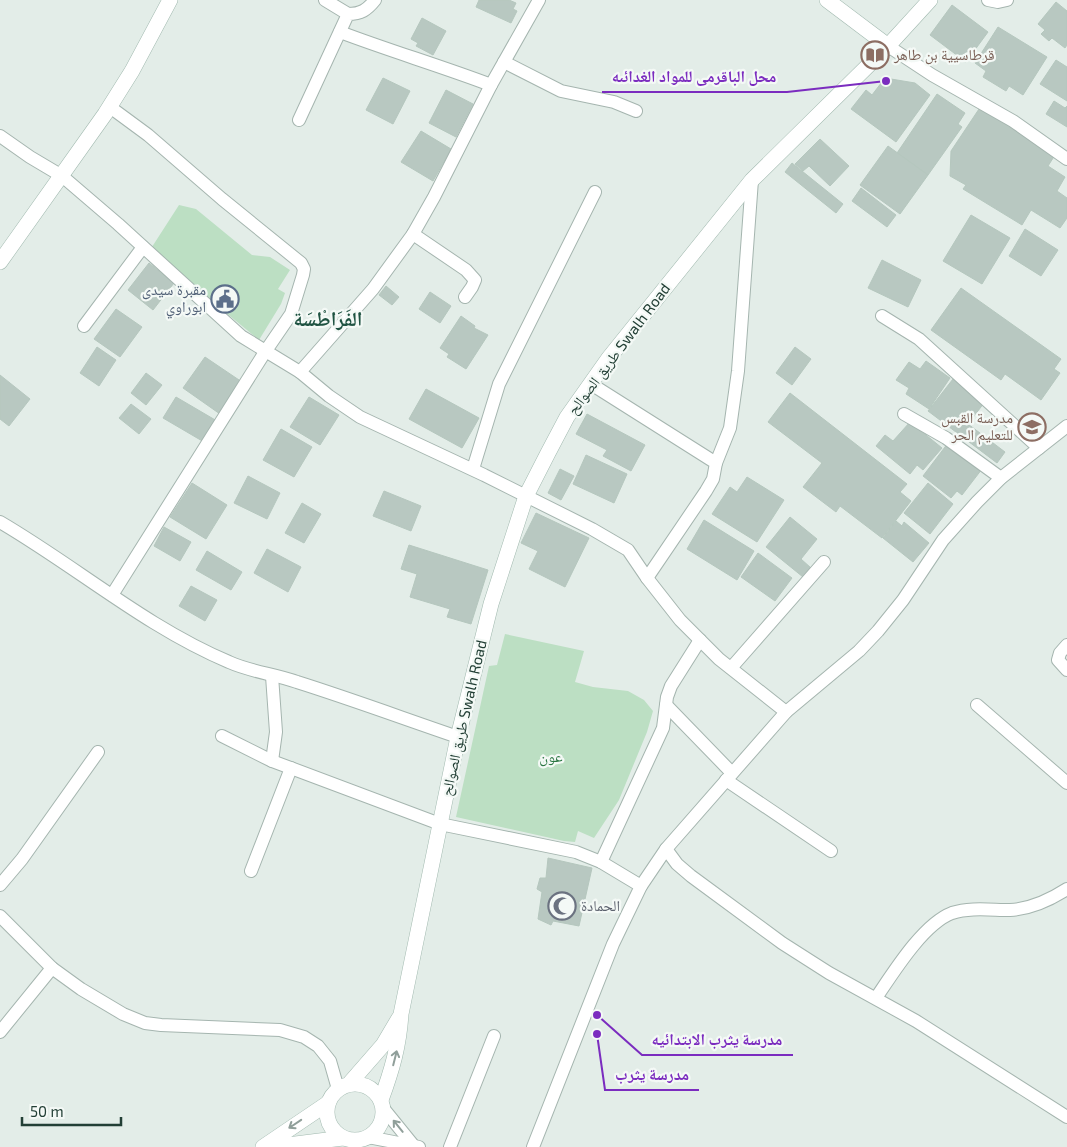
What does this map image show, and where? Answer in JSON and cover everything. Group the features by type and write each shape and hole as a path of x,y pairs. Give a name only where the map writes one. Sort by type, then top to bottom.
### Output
{"street":[{"path":"0,262 110,107 132,71 170,0"},
{"path":"326,0 348,14 358,14 368,9 375,0"},
{"path":"300,372 373,289 413,234 538,0"},
{"path":"827,0 932,76 1013,121 1067,159"},
{"name":"طريق الصوالح Swalh Road","path":"401,1014 458,737 490,604 526,496 568,417 608,359 752,180 888,46 930,0"},
{"path":"988,0 998,2 1007,0"},
{"path":"299,120 348,14"},
{"path":"340,32 491,85"},
{"path":"504,62 561,92 614,102 636,110"},
{"path":"110,107 148,135 300,263 304,269 304,275 292,314 265,352 112,595"},
{"path":"0,136 62,176 241,336 300,372 329,396 360,417 473,469 592,529 628,550 680,620 731,668 786,712"},
{"path":"647,578 713,479 716,463 730,428 738,371 752,180"},
{"path":"473,469 500,384 595,192"},
{"path":"413,234 466,270 475,280 465,297"},
{"path":"84,326 142,247"},
{"path":"882,316 919,339 1039,448"},
{"path":"591,384 716,463"},
{"path":"904,414 946,438 1002,478"},
{"path":"533,1147 613,944 641,886 666,850 786,712 872,638 902,600 944,540 977,502 1002,478 1067,426"},
{"path":"0,522 145,617 228,662 254,672 315,688 458,737"},
{"path":"731,668 824,562"},
{"path":"601,862 664,728 666,697 700,640"},
{"path":"1067,645 1060,653 1058,660 1067,670"},
{"path":"272,676 276,732 272,761"},
{"path":"666,705 729,776 832,851"},
{"path":"977,705 1067,782"},
{"path":"222,736 272,761 440,824 576,852 601,862 641,886"},
{"path":"0,885 22,860 98,752"},
{"path":"251,871 291,768"},
{"path":"666,850 690,876 751,921 829,973 876,998 967,1053 1067,1117"},
{"path":"876,998 923,935 937,922 952,913 970,910 1012,910 1036,905 1067,890"},
{"path":"0,916 52,968 81,989 122,1014 145,1023 280,1030 304,1037 318,1046 330,1061 343,1087"},
{"path":"0,1032 52,968"},
{"path":"263,1147 328,1103 383,1045 401,1014"},
{"path":"272,1147 343,1138 360,1140 375,1132 383,1116 382,1104 396,1057 400,1037 401,1014"},
{"path":"450,1147 494,1036"},
{"path":"343,1087 358,1084 368,1086 375,1092 382,1104 416,1146"},
{"path":"328,1103 327,1119 336,1134 343,1138"},
{"path":"368,1137 416,1146"}],"green space":[{"path":"179,205 196,209 252,255 270,257 290,270 278,289 285,293 281,304 259,340 150,250"},
{"name":"عون","path":"505,634 584,651 575,682 593,687 628,691 644,700 653,711 647,732 619,800 594,838 578,831 575,842 564,841 456,817 489,666 497,665"}],"building":[{"path":"479,0 509,0 516,3 513,9 517,11 511,23 476,7"},
{"path":"1056,2 1067,11 1067,45 1065,48 1052,38 1049,41 1041,34 1045,30 1038,24"},
{"path":"952,5 988,32 966,62 930,35"},
{"path":"422,18 446,31 433,55 416,46 418,43 411,39"},
{"path":"998,27 1047,57 1023,95 1009,86 1006,91 983,77 986,71 975,63"},
{"path":"1056,60 1067,67 1067,101 1040,84"},
{"path":"383,78 410,91 393,124 366,110"},
{"path":"885,78 915,83 930,95 896,142 851,109 866,90 872,95"},
{"path":"446,90 473,104 456,137 429,123"},
{"path":"937,94 965,113 958,124 962,127 928,175 897,153"},
{"path":"1054,101 1065,108 1067,106 1067,127 1046,114"},
{"path":"981,106 1055,155 1048,166 1065,177 1057,191 1067,198 1067,218 1060,228 1031,210 1022,225 963,189 966,185 950,176 951,151"},
{"path":"421,131 451,149 433,181 401,162"},
{"path":"820,139 849,166 830,186 809,166 803,171 795,164"},
{"path":"888,146 928,175 900,214 860,185"},
{"path":"792,163 843,204 836,213 785,172"},
{"path":"861,188 896,215 887,227 852,201"},
{"path":"971,215 1010,238 982,284 943,261"},
{"path":"1025,229 1058,250 1041,276 1009,256"},
{"path":"882,260 921,280 908,307 868,288"},
{"path":"149,263 174,283 153,310 128,290"},
{"path":"386,286 399,297 392,305 379,295"},
{"path":"961,288 1061,359 1054,369 1060,373 1041,400 1005,374 1001,380 931,330"},
{"path":"430,292 451,306 440,323 419,309"},
{"path":"116,309 142,327 120,357 94,339"},
{"path":"461,316 475,326 474,328 488,335 466,369 447,357 449,354 440,348"},
{"path":"97,347 116,360 99,386 80,373"},
{"path":"795,347 811,359 792,385 776,373"},
{"path":"205,357 242,382 220,414 183,388"},
{"path":"926,361 950,378 929,409 906,394 909,388 896,380 909,362 920,369"},
{"path":"146,373 162,385 146,405 131,393"},
{"path":"0,375 30,399 9,426 0,419"},
{"path":"953,379 984,403 968,424 1005,452 997,463 928,411"},
{"path":"426,389 479,418 462,448 409,419"},
{"path":"790,393 907,484 900,492 911,501 882,538 840,506 836,512 803,487 822,463 768,422"},
{"path":"176,397 217,421 204,442 163,418"},
{"path":"309,397 339,415 320,445 290,427"},
{"path":"131,404 151,419 139,434 119,418"},
{"path":"587,414 645,445 631,471 603,456 607,450 576,434"},
{"path":"910,422 942,448 923,470 917,465 910,474 876,446 885,435 893,441"},
{"path":"281,429 312,447 294,477 263,460"},
{"path":"948,443 982,469 962,495 957,491 951,498 923,476"},
{"path":"586,455 627,474 614,503 573,484"},
{"path":"560,469 574,476 561,500 548,493"},
{"path":"248,476 280,493 267,519 234,503"},
{"path":"747,477 784,500 757,542 712,514 730,487 737,492"},
{"path":"192,483 227,505 206,539 170,517"},
{"path":"928,483 953,504 930,534 904,513"},
{"path":"384,491 421,506 411,531 373,516"},
{"path":"302,503 321,514 304,543 285,533"},
{"path":"536,513 589,538 565,587 529,569 538,551 521,543"},
{"path":"790,517 817,539 801,559 811,568 803,577 766,547"},
{"path":"704,520 754,551 737,580 687,549"},
{"path":"896,521 902,526 904,522 929,543 913,562 883,538"},
{"path":"164,527 191,542 180,561 154,546"},
{"path":"409,545 488,570 471,624 447,617 450,609 410,597 417,574 401,569"},
{"path":"267,549 301,567 288,592 254,573"},
{"path":"207,551 242,572 231,590 196,570"},
{"path":"758,553 792,578 775,601 741,577"},
{"path":"191,586 217,600 205,621 179,606"},
{"name":"الحمادة","path":"548,858 592,868 579,926 553,921 551,925 538,919 542,892 537,889 540,878 546,878"}],"place":[{"name":"قرطاسيية بن طاهر","path":"875,55"},
{"name":"محل الباقرمى للمواد الغدائىه","path":"886,81"},
{"name":"مقبرة سيدى ابوراوي","path":"225,299"},
{"name":"مدرسة القبس للتعليم الحر","path":"1032,427"},
{"name":"الحمادة","path":"562,906"},
{"name":"مدرسة يثرب الابتدائيه","path":"597,1015"},
{"name":"مدرسة يثرب","path":"597,1034"}],"district":[{"name":"الفَرَاطْسَة","path":"328,319"}]}
